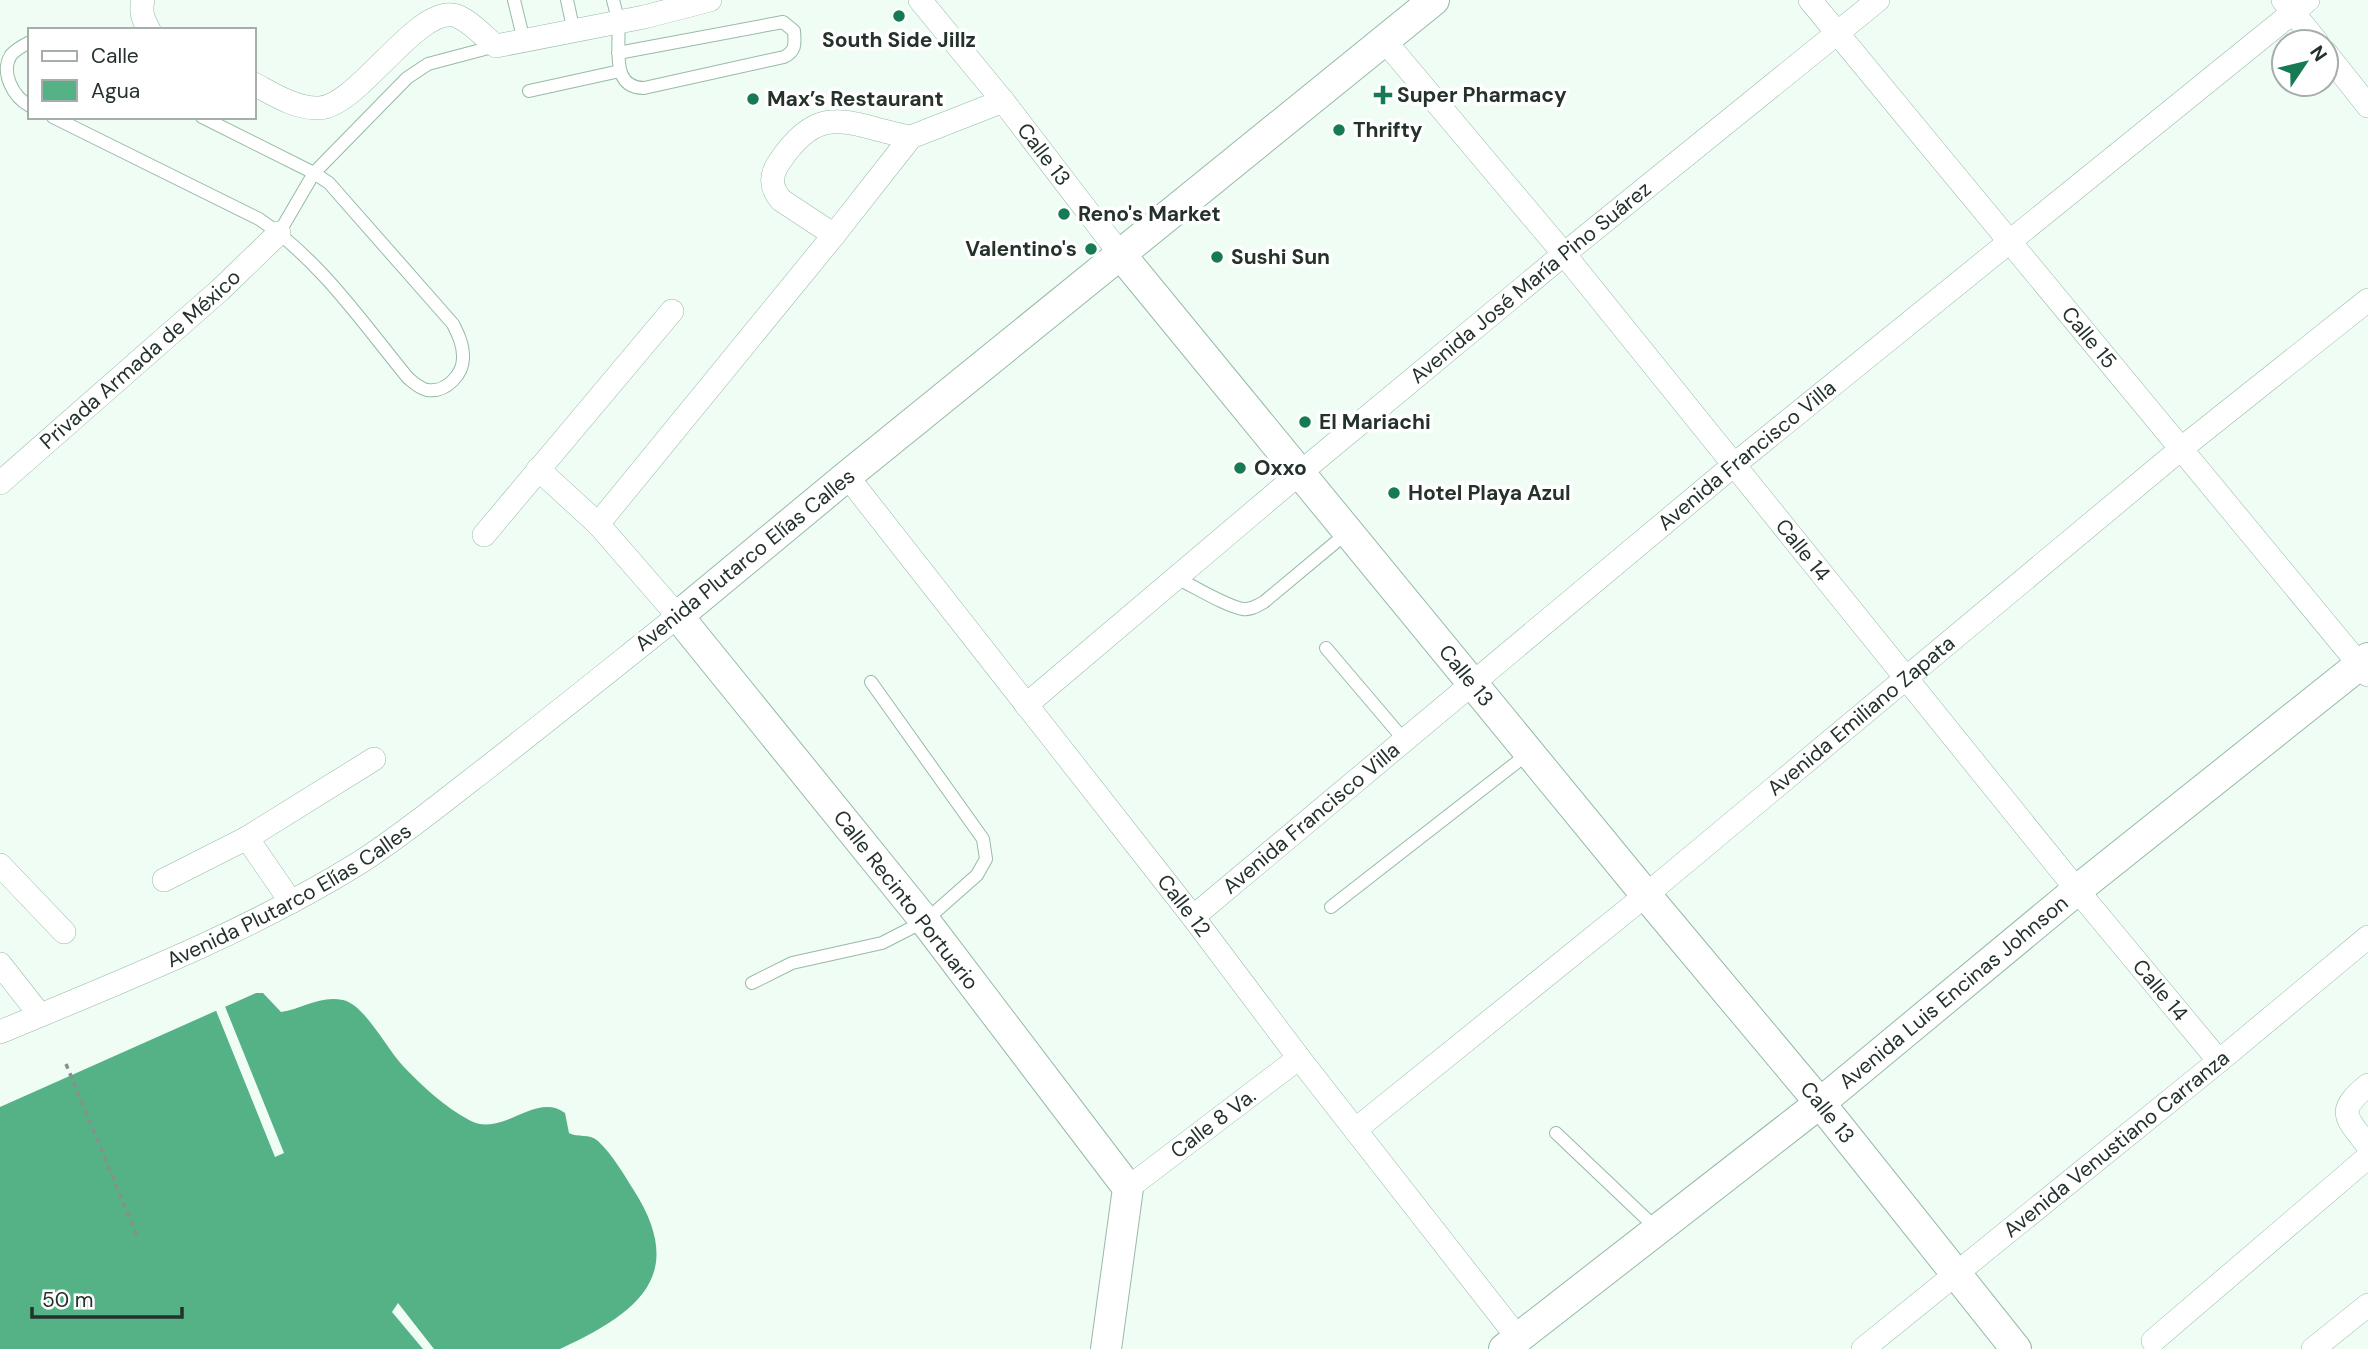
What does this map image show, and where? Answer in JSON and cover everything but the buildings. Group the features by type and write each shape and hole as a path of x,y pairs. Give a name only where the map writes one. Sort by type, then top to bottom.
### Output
{"street":[{"path":"143,0 141,9 148,28"},
{"path":"256,85 300,105 322,108 343,98 422,26 443,15 457,16 496,46 618,23 710,0"},
{"name":"Calle 13","path":"921,0 1003,101 1121,255 1820,1103 2016,1349"},
{"name":"Avenida Plutarco Elías Calles","path":"0,1032 190,951 291,902 361,862 414,824 678,616 1434,0"},
{"name":"Calle 15","path":"1810,0 2365,666"},
{"name":"Avenida José María Pino Suárez","path":"1026,705 1564,254 1878,0"},
{"path":"2295,4 2309,28"},
{"name":"Avenida Francisco Villa","path":"1193,917 1735,464 2012,242 2295,4"},
{"name":"Calle 14","path":"1384,40 1564,254 2077,890 2219,1061"},
{"path":"2340,71 2368,106"},
{"path":"598,524 911,137 1003,101"},
{"path":"834,235 781,200 775,193 772,184 774,169 793,141 814,125 833,121 911,137"},
{"name":"Privada Armada de México","path":"0,483 220,290 279,233"},
{"name":"Avenida Emiliano Zapata","path":"1355,1130 1646,895 2182,448 2368,300"},
{"path":"484,535 672,311"},
{"path":"538,469 598,524 678,616"},
{"name":"Calle 12","path":"847,476 1193,917 1355,1130 1511,1343"},
{"name":"Calle Recinto Portuario","path":"678,616 925,921 1128,1188"},
{"name":"Avenida Luis Encinas Johnson","path":"1511,1343 1820,1103 2077,890 2365,666"},
{"path":"164,880 247,838 374,759"},
{"path":"247,838 291,902"},
{"path":"0,865 64,932"},
{"name":"Avenida Venustiano Carranza","path":"1863,1349 2368,937"},
{"path":"0,964 40,1015"},
{"name":"Calle 8 Va.","path":"1128,1188 1298,1058"},
{"path":"2368,1085 2347,1107 2349,1121 2368,1146"},
{"path":"2153,1341 2368,1157"},
{"path":"1106,1349 1128,1188"},
{"path":"2313,1349 2368,1305"}],"lane":[{"path":"514,0 524,41"},
{"path":"567,0 574,32"},
{"path":"613,0 618,23 618,53 623,80 644,88 784,57 795,45 793,31 783,22 618,53"},
{"path":"28,43 12,54 6,63 5,72 14,93 28,105"},
{"path":"279,233 314,173 407,78 428,64 496,46"},
{"path":"529,91 620,71"},
{"path":"57,119 238,208 279,233 316,266 417,386 427,390 438,389 455,379 464,357 461,340 453,324 341,196 314,173 206,119"},
{"path":"1176,578 1234,606 1245,610 1255,608 1349,531"},
{"path":"1326,648 1405,741"},
{"path":"752,983 792,963 881,943 925,921 977,875 986,859 983,839 871,682"},
{"path":"1331,907 1531,752"},
{"path":"1556,1133 1657,1230"}],"path":[{"path":"66,1064 137,1236"}],"water":[{"path":"256,993 263,993 281,1012 327,999 351,1003 367,1018 410,1074 469,1120 494,1124 542,1107 565,1113 569,1133 595,1139 608,1152 649,1219 656,1246 655,1268 646,1288 632,1305 612,1321 560,1349 0,1349 0,1107"}],"pier":[{"path":"224,1004 284,1153 275,1157 215,1008"},
{"path":"398,1303 434,1349 423,1349 392,1312"}],"place":[{"name":"South Side Jillz","path":"899,16"},
{"name":"Super Pharmacy","path":"1383,95"},
{"name":"Max’s Restaurant","path":"753,99"},
{"name":"Thrifty","path":"1339,130"},
{"name":"Reno's Market","path":"1064,214"},
{"name":"Valentino's","path":"1091,249"},
{"name":"Sushi Sun","path":"1217,257"},
{"name":"El Mariachi","path":"1305,422"},
{"name":"Oxxo","path":"1240,468"},
{"name":"Hotel Playa Azul","path":"1394,493"}]}
